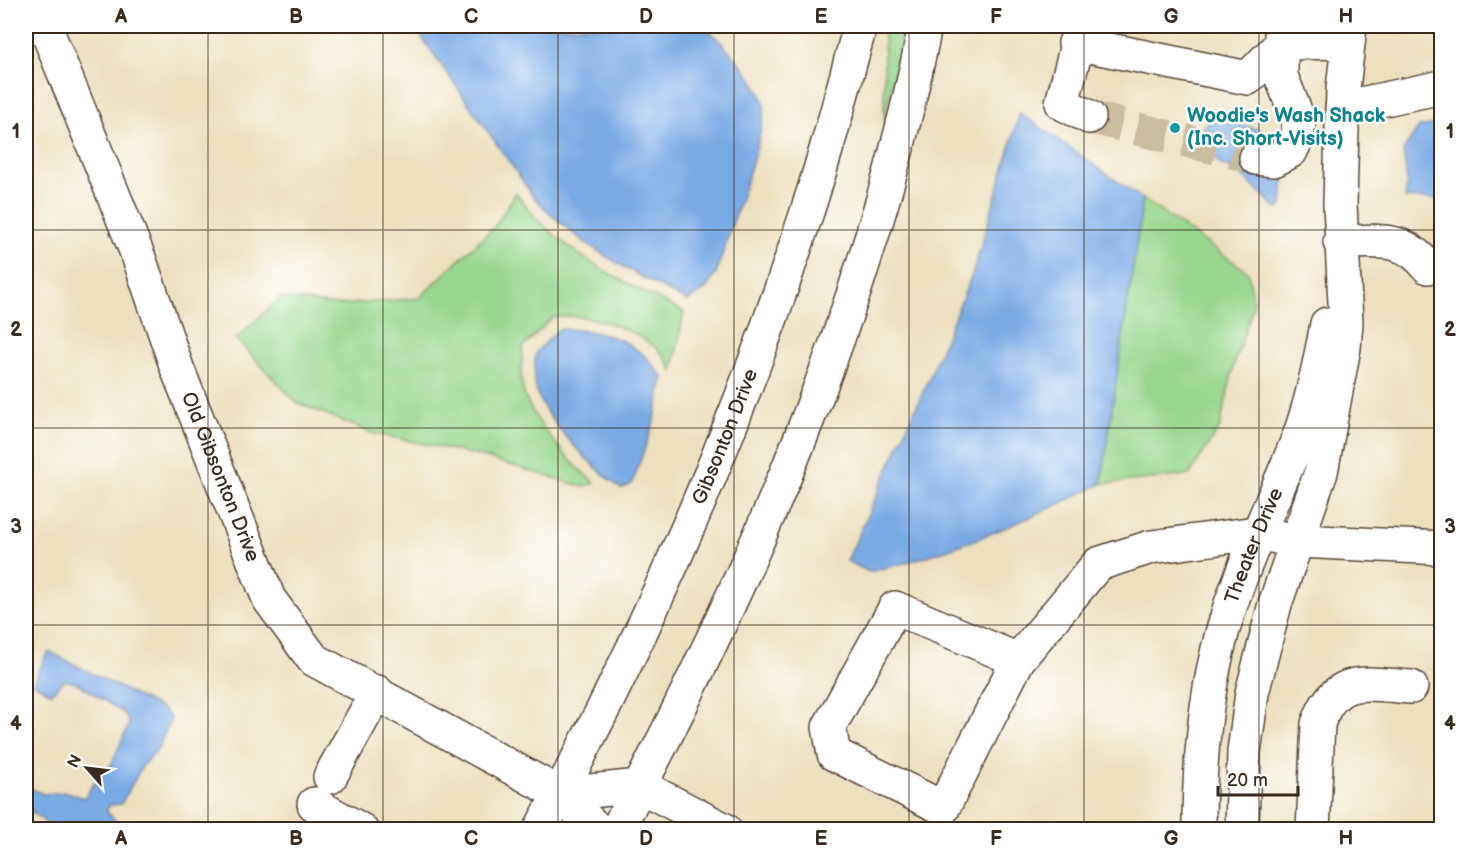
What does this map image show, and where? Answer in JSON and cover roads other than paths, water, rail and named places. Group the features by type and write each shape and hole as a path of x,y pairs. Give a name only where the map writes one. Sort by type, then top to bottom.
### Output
{"street":[{"name":"Old Gibsonton Drive","path":"45,26 139,258 177,368 269,599 313,659 560,794 598,830"},
{"name":"Gibsonton Drive","path":"540,830 652,608 724,442 799,238 860,26"},
{"path":"617,830 724,616 814,400 886,191 902,132 925,26"},
{"path":"1275,32 1349,34"},
{"path":"1089,117 1062,103 1079,34 1248,78 1275,32"},
{"path":"1256,158 1274,160 1291,151 1297,138 1299,121 1281,76 1275,32"},
{"name":"Theater Drive","path":"1242,830 1244,752 1252,693 1275,604 1321,472 1339,382 1346,322 1341,255 1342,108 1349,34"},
{"path":"1342,108 1442,87"},
{"path":"1341,255 1396,243 1416,252 1428,267"},
{"name":"Theater Drive","path":"1199,830 1204,725 1227,616 1256,533 1299,438 1321,357 1341,255"},
{"path":"1018,660 896,609 829,727 834,754 943,808 1018,660 1098,564 1151,547 1256,533 1298,541 1442,548"},
{"path":"1313,830 1318,724 1328,702 1343,687 1358,684 1411,687"},
{"path":"361,830 322,790 377,692"},
{"path":"560,794 640,786 725,830"}],"water":[{"path":"414,26 705,26 753,81 764,102 764,114 745,185 716,274 705,290 688,301 605,256 549,213 533,196"},
{"path":"1020,113 1143,199 1101,484 988,535 931,555 869,572 847,561 926,385 974,270"},
{"path":"1212,121 1261,130 1277,139 1281,144 1283,157 1282,206 1277,209 1237,171 1223,166 1204,151 1206,145 1200,139 1207,123"},
{"path":"1441,123 1441,199 1405,198 1407,181 1403,151 1419,127"},
{"path":"559,329 591,332 618,339 642,354 663,378 655,419 632,484 621,489 570,442 547,413 539,398 534,381 536,352"},
{"path":"50,652 164,710 171,719 157,750 143,765 121,804 110,805 106,811 115,820 118,829 55,829 26,808 26,786 43,794 67,792 84,798 102,772 111,765 129,724 125,714 79,684 65,680 51,693 33,683 47,653"}],"tunnel":[{"path":"1089,117 1256,158"}],"place":[{"name":"Woodie's Wash Shack (Inc. Short-Visits)","path":"1175,128"}]}
